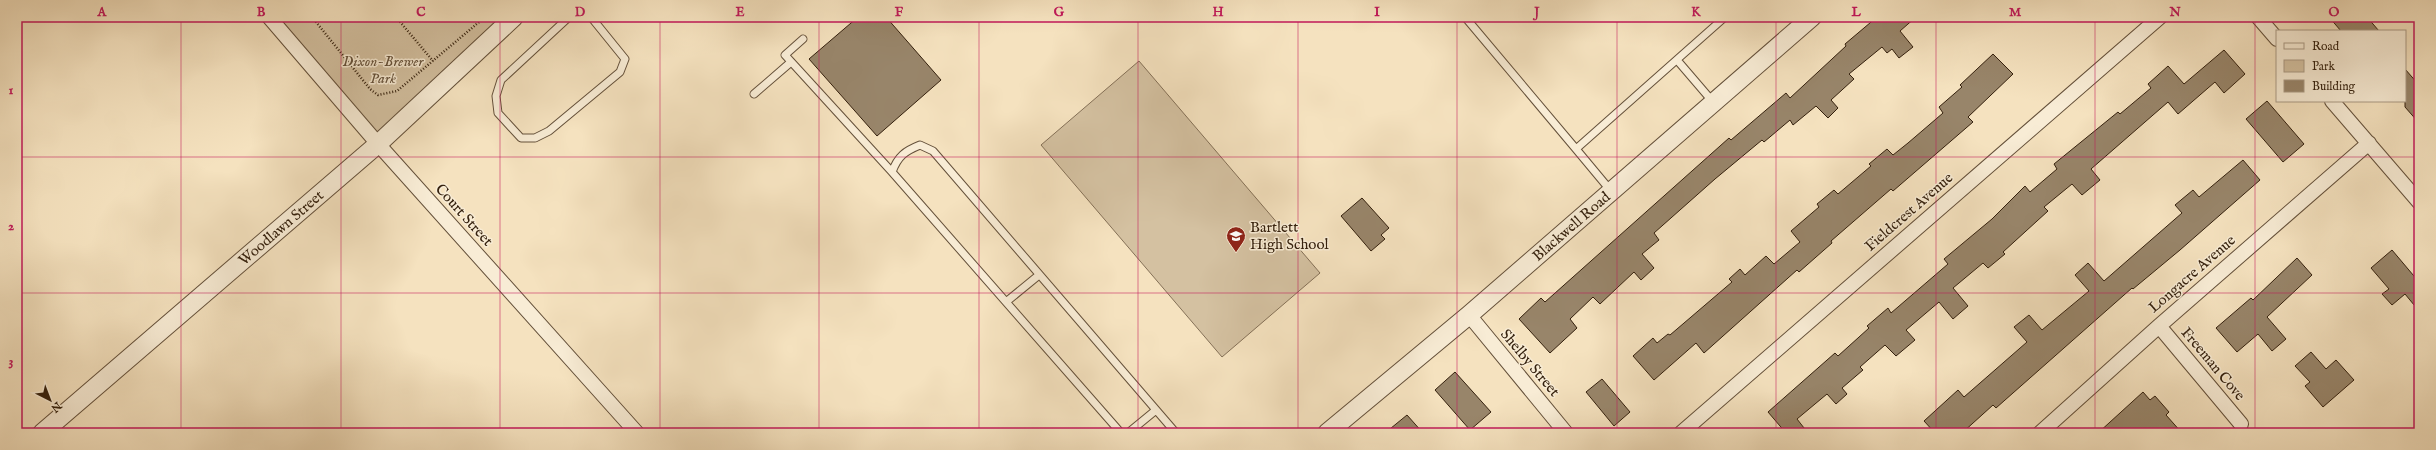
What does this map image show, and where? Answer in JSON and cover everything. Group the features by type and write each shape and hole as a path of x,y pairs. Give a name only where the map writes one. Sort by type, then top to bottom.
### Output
{"street":[{"name":"Court Street","path":"269,17 378,144 637,433"},
{"name":"Woodlawn Street","path":"42,433 378,144 514,17"},
{"name":"Blackwell Road","path":"1327,433 1469,315 1812,17"},
{"name":"Fieldcrest Avenue","path":"1681,433 2160,17"},
{"path":"2258,17 2276,38"},
{"path":"2333,102 2419,202"},
{"name":"Longacre Avenue","path":"2040,433 2158,326 2369,143"},
{"name":"Shelby Street","path":"1469,315 1566,433"},
{"name":"Freeman Cove","path":"2158,326 2241,424"}],"lane":[{"path":"569,17 501,80 496,96 498,113 522,138 535,138 549,131 620,72 626,59 591,17"},
{"path":"1576,149 1725,17"},
{"path":"1469,18 1611,191"},
{"path":"803,38 785,55 892,172 1121,433"},
{"path":"1677,60 1713,102"},
{"path":"754,94 791,62"},
{"path":"892,172 897,159 908,150 920,145 933,151 1176,433"},
{"path":"1006,302 1039,275"},
{"path":"1128,433 1156,410"}],"path":[{"path":"312,17 370,89 378,95 397,91 485,17"},
{"path":"396,17 433,61"}],"green space":[{"name":"Dixon-Brewer Park","path":"269,17 515,17 378,144"},
{"path":"1139,61 1320,273 1222,357 1041,145"}],"building":[{"path":"858,17 886,17 941,80 877,136 809,59"},
{"path":"1877,17 1916,17 1900,31 1913,47 1899,58 1892,49 1887,53 1882,47 1849,74 1854,79 1831,100 1838,108 1828,118 1816,106 1793,125 1790,120 1764,142 1762,140 1715,179 1654,233 1659,240 1642,254 1654,268 1641,280 1634,272 1600,304 1593,297 1570,319 1577,328 1550,353 1519,319 1541,298 1545,302 1729,138 1731,140 1786,93 1790,98 1846,46 1845,44"},
{"path":"2329,17 2367,17 2378,30 2340,30"},
{"path":"2224,50 2245,74 2224,93 2215,82 2178,114 2168,102 2091,169 2100,180 2082,195 2072,184 2044,207 2048,211 2003,252 2005,254 1988,268 1983,263 1953,288 1968,306 1953,319 1939,302 1906,330 1915,340 1896,356 1885,345 1860,367 1863,370 1842,388 1847,394 1836,404 1827,394 1797,419 1808,433 1786,433 1768,412 1835,353 1838,356 1869,328 1867,326 1888,308 1891,313 1948,264 1944,259 1992,219 2025,186 2030,192 2057,169 2054,164 2118,112 2120,114 2151,88 2148,84 2168,66 2184,84"},
{"path":"1993,54 2013,74 1968,117 1973,122 1893,191 1891,189 1831,241 1832,243 1799,272 1797,270 1704,353 1696,343 1654,380 1633,356 1653,338 1657,343 1668,334 1670,335 1732,282 1729,279 1740,269 1745,275 1766,256 1774,264 1800,242 1791,231 1819,207 1817,204 1834,190 1838,194 1871,166 1869,164 1887,149 1893,155 1908,143 1943,113 1939,107 1962,87 1960,85"},
{"path":"2406,70 2419,85 2419,123 2405,107"},
{"path":"2267,101 2304,144 2283,162 2246,119"},
{"path":"2243,160 2260,180 2180,250 2133,289 2132,288 1996,408 1993,405 1962,433 1935,433 1924,421 1958,390 1964,397 2027,342 2014,327 2029,315 2042,330 2089,291 2075,275 2088,263 2104,281 2182,213 2175,205 2193,190 2199,197"},
{"path":"1362,198 1389,228 1381,235 1385,239 1371,251 1341,216"},
{"path":"2392,250 2419,282 2419,311 2405,294 2392,305 2382,294 2389,289 2371,268"},
{"path":"2297,258 2312,275 2267,317 2286,339 2272,351 2258,334 2237,352 2216,328 2251,298 2253,300"},
{"path":"2311,352 2326,369 2336,360 2354,380 2323,407 2305,386 2310,382 2295,366"},
{"path":"1455,372 1491,412 1470,430 1435,390"},
{"path":"1602,379 1630,412 1614,426 1586,392"},
{"path":"2143,392 2150,400 2155,396 2169,412 2166,415 2182,433 2098,433"},
{"path":"1407,415 1423,433 1385,433"}],"place":[{"name":"Bartlett High School","path":"1236,253"}]}
